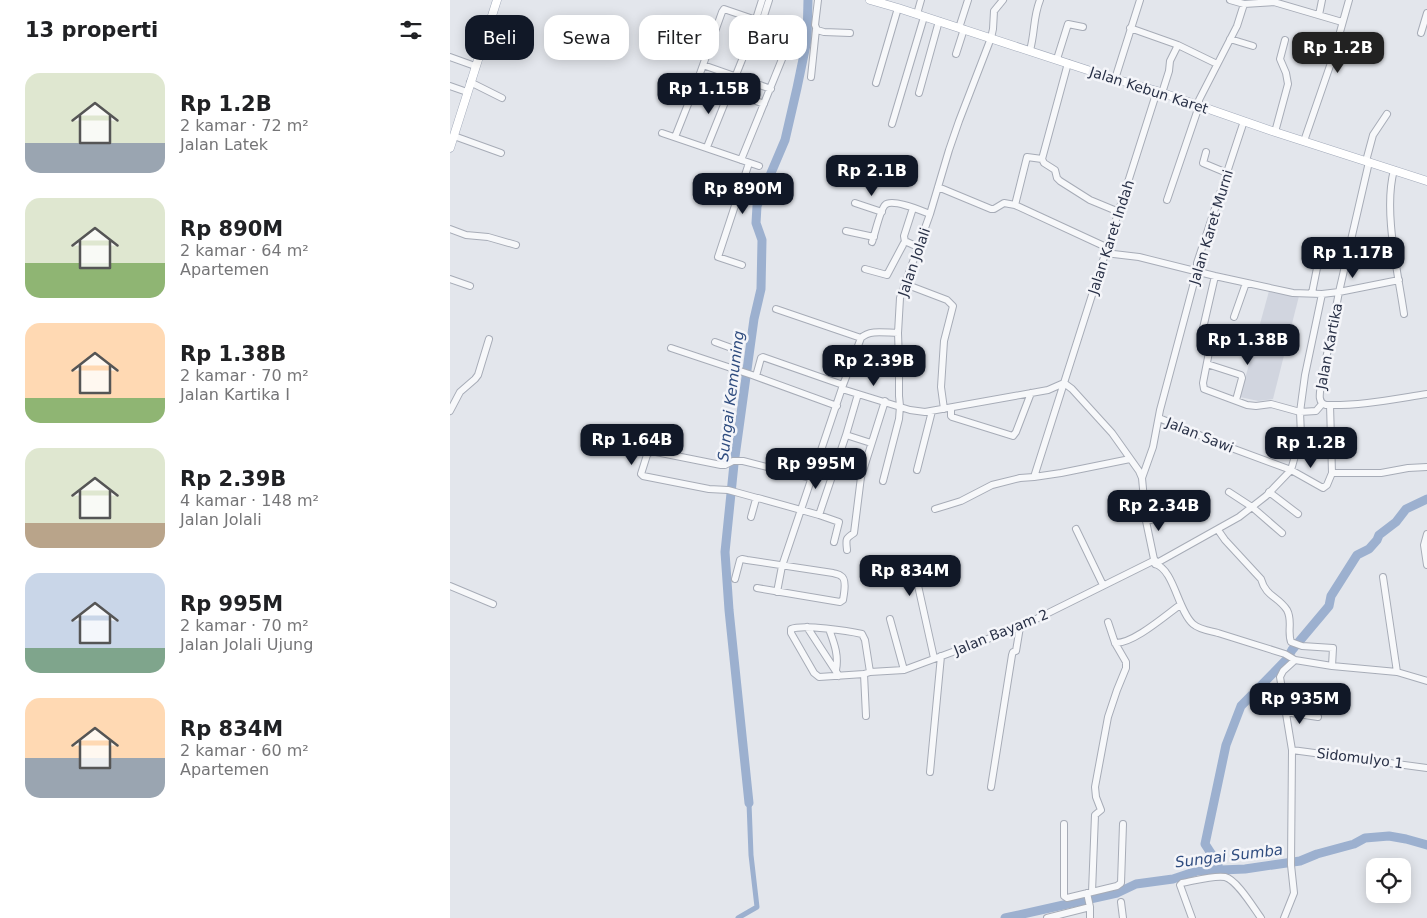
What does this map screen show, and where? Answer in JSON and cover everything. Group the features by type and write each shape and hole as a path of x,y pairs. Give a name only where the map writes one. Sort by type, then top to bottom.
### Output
{"main road":[{"path":"450,148 453,131 497,0"},
{"name":"Jalan Kebun Karet","path":"870,0 1160,92 1275,132 1427,181"}],"street":[{"path":"759,15 762,0"},
{"path":"762,15 769,0"},
{"path":"811,77 818,0"},
{"path":"892,124 920,15 921,0"},
{"path":"956,54 968,0"},
{"name":"Jalan Jolali","path":"883,481 899,418 898,333 900,298 930,214 959,121 991,38 994,11 1003,0"},
{"path":"1030,50 1035,15 1040,0"},
{"path":"1115,78 1140,0"},
{"path":"1230,0 1244,4 1274,2 1342,22"},
{"path":"1319,15 1322,0"},
{"path":"1304,141 1333,57 1349,0"},
{"path":"1167,200 1199,106 1198,100 1239,23 1244,4"},
{"path":"876,84 898,8"},
{"path":"675,137 724,9 740,15"},
{"path":"1421,33 1427,13"},
{"path":"919,93 939,21"},
{"path":"1057,59 1068,24 1083,28"},
{"path":"816,28 824,32 850,33"},
{"path":"1130,28 1178,45 1217,64"},
{"path":"1230,39 1254,46"},
{"path":"1275,132 1288,84 1280,59 1284,40"},
{"name":"Jalan Karet Indah","path":"1034,477 1118,212 1169,71 1170,62 1178,45"},
{"path":"450,57 475,66"},
{"path":"707,147 743,60"},
{"path":"741,160 782,60"},
{"path":"1042,159 1068,63"},
{"path":"703,65 771,89"},
{"path":"698,79 764,104"},
{"path":"470,82 502,98"},
{"path":"450,86 467,92"},
{"name":"Jalan Kartika","path":"1387,114 1373,135 1339,292 1320,398 1322,404 1330,406 1369,403 1427,394"},
{"name":"Jalan Karet Murni","path":"1142,478 1153,447 1197,271 1197,263 1244,121"},
{"path":"453,131 501,152"},
{"path":"662,133 759,166"},
{"path":"1206,152 1204,163 1227,174"},
{"path":"1015,204 1028,157 1042,159 1044,163 1055,170 1058,180 1090,200 1118,212"},
{"path":"742,265 718,258 749,162"},
{"path":"1394,170 1390,187 1392,231 1404,314"},
{"path":"938,188 990,209 994,209 1004,203 1015,204 1106,250 1293,293 1322,294 1339,292 1399,280"},
{"path":"855,203 882,212"},
{"path":"846,231 873,239 887,203 896,203 930,214"},
{"path":"865,269 887,275 905,242 904,236 913,208"},
{"path":"450,229 466,235 488,237 516,245"},
{"path":"905,242 918,247"},
{"path":"1312,293 1322,243"},
{"path":"1215,276 1201,337 1211,342 1203,388 1247,404 1256,406 1271,404 1300,412 1316,412 1322,404"},
{"path":"450,279 470,286"},
{"path":"1234,316 1246,283"},
{"path":"905,284 948,300 953,306 944,342 941,387 950,416 1013,436 1031,393"},
{"path":"1291,470 1301,435 1300,412 1305,376 1322,294"},
{"path":"776,309 861,338"},
{"path":"777,592 782,566 811,478 861,338 872,333 898,333"},
{"path":"450,411 460,392 478,375 489,339"},
{"path":"715,342 737,350 734,369"},
{"path":"672,348 837,406"},
{"path":"754,376 763,357 858,394 917,411 947,409 1048,390 1064,383 1072,389 1112,433 1139,471 1142,478 1146,521 1155,562 1167,573 1180,604 1194,625 1284,654 1294,659 1332,666 1397,672 1427,681"},
{"path":"1207,364 1241,375 1242,378 1236,400"},
{"path":"819,515 858,394"},
{"path":"847,550 846,540 854,533 860,482 885,402"},
{"name":"Jalan Kartika","path":"1330,406 1332,473"},
{"path":"917,470 932,411"},
{"name":"Jalan Sawi","path":"1159,418 1218,443 1291,470 1323,488 1327,486 1332,473"},
{"path":"846,435 871,443"},
{"path":"811,478 743,462 733,461 721,465 651,451 647,455 641,474 693,486 738,492 839,522 834,542"},
{"path":"935,509 961,501 992,485 1020,478 1061,473 1130,459"},
{"path":"1332,473 1381,473 1427,467"},
{"name":"Jalan Bayam 2","path":"807,628 792,628 790,632 817,676 821,677 838,673 904,670 1020,627 1218,530 1252,507 1270,492 1291,470"},
{"path":"1229,492 1252,507 1282,533"},
{"path":"1270,492 1298,514"},
{"path":"751,517 757,498"},
{"path":"1146,521 1170,515 1195,504"},
{"path":"1076,529 1103,585"},
{"path":"1218,530 1224,540 1261,579 1266,592 1286,608 1291,619 1291,642 1299,645 1333,648 1332,666"},
{"path":"1427,534 1424,544 1427,565"},
{"path":"735,579 740,560 742,559 833,573 844,578 844,596 840,602 757,588"},
{"path":"1383,577 1397,672"},
{"path":"917,581 938,657 930,772"},
{"path":"450,586 493,604"},
{"path":"1115,643 1125,642 1142,633 1180,604"},
{"path":"890,619 904,670"},
{"path":"1090,918 1089,893 1095,815 1101,810 1096,797 1095,786 1108,717 1126,668 1126,662 1115,643 1108,622"},
{"path":"991,786 1012,655 1016,651 1020,627"},
{"path":"807,628 864,635 867,673 866,716"},
{"path":"807,628 838,673"},
{"path":"829,630 836,651 838,673"},
{"path":"1284,918 1294,892 1291,863 1292,750 1280,677 1294,659"},
{"path":"1285,712 1318,717"},
{"name":"Sidomulyo 1","path":"1292,750 1427,768"},
{"path":"1064,824 1064,896 1067,898 1121,884 1122,824"},
{"path":"1192,918 1180,885 1219,876 1235,883 1261,918"},
{"path":"1121,902 1123,918"},
{"path":"1047,918 1061,917 1089,906"}],"shaded area":[{"path":"1269,291 1299,296 1273,399 1258,401 1240,397"}],"waterway":[{"name":"Sungai Kemuning","path":"749,803 729,610 725,552 734,464 754,319 761,289 762,240 756,223 757,206 785,140 807,40 808,0"},
{"path":"1218,870 1218,864 1205,844 1226,745 1241,706 1287,659 1292,650 1329,606 1331,596 1357,555 1369,549 1379,535 1396,522 1406,509 1427,499"},
{"path":"738,918 757,907 751,855 749,803"},
{"name":"Sungai Sumba","path":"1005,918 1117,893 1136,884 1173,879 1197,871 1245,869 1300,861 1317,854 1354,844 1365,838 1389,836 1427,845"}]}
